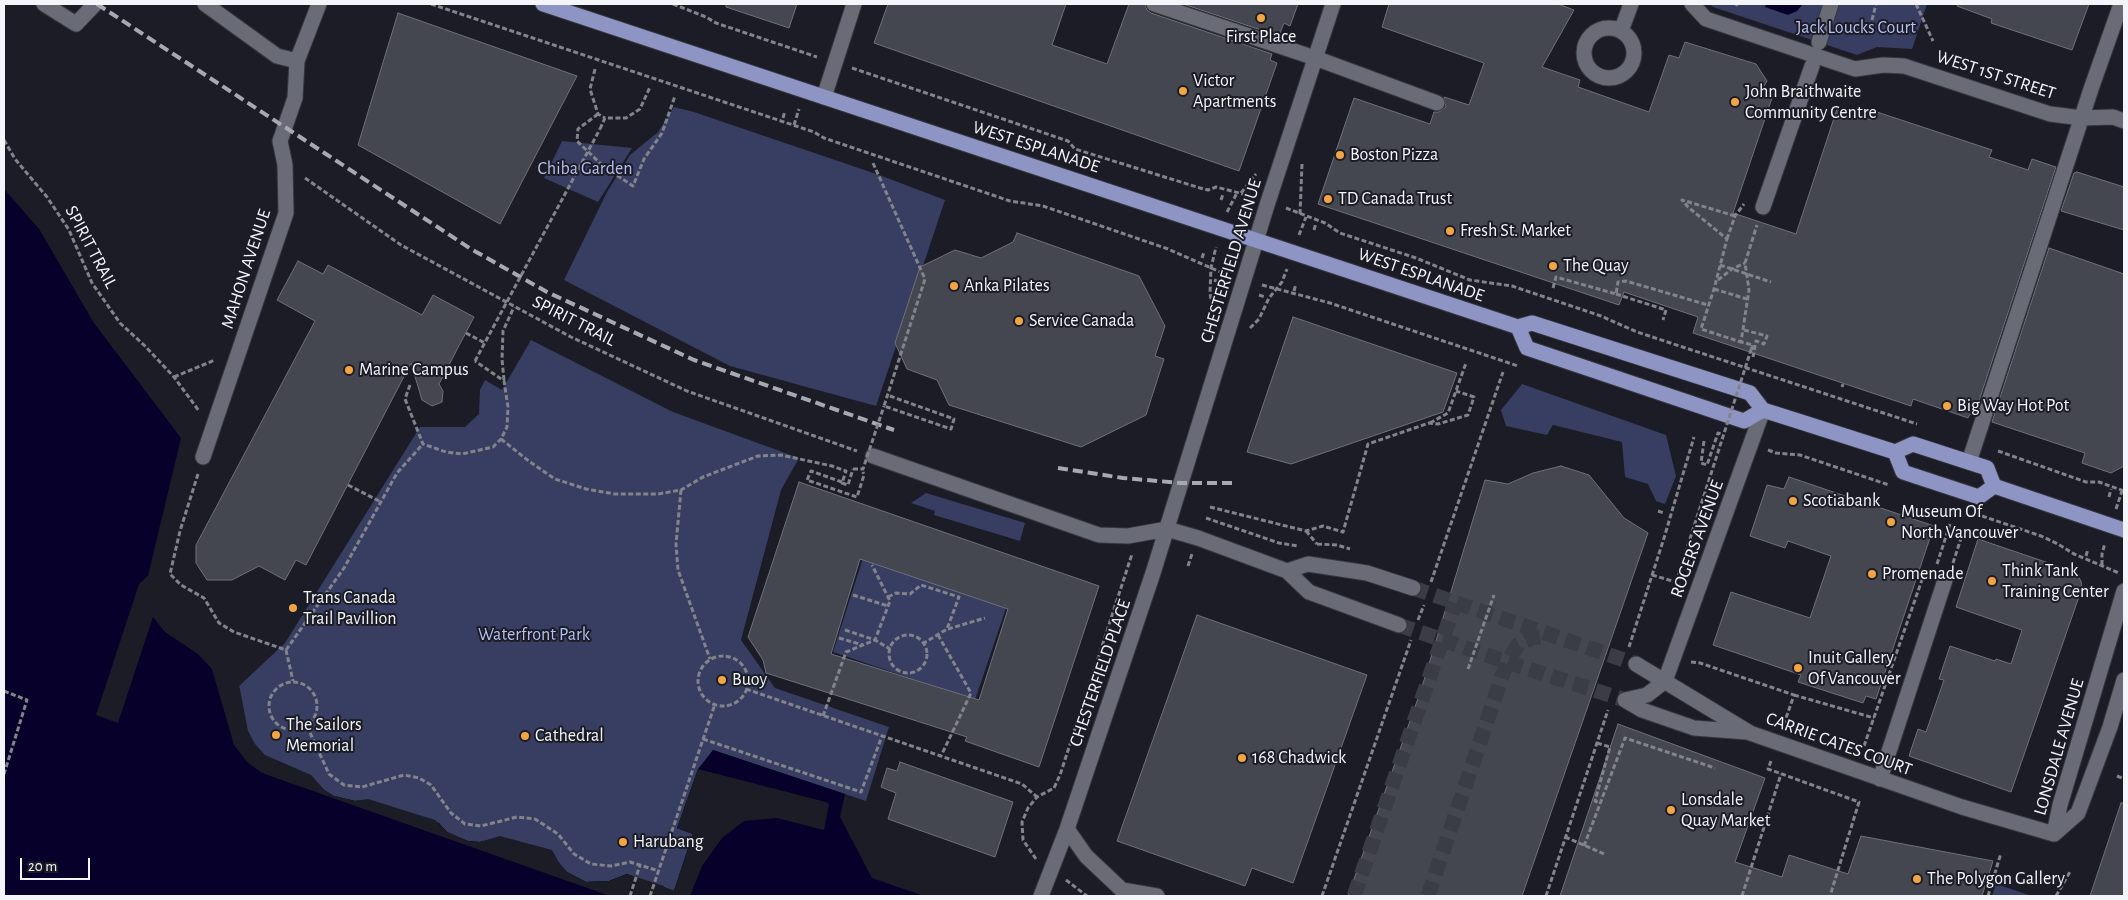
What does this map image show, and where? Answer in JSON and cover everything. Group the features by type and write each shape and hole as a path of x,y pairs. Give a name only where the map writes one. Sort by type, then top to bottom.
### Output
{"main road":[{"name":"WEST ESPLANADE","path":"543,4 1518,327 1532,323 1750,392 1763,410"},
{"path":"1518,327 1527,348 1744,421 1763,410 1895,452 1913,444 1987,468 1994,486"},
{"path":"1895,452 1903,472 1979,497 1994,486"},
{"path":"1994,486 2124,530"}],"street":[{"path":"44,4 76,24 95,4"},
{"path":"205,4 277,56 297,62"},
{"name":"MAHON AVENUE","path":"203,457 286,213 285,165 280,141 295,98 297,62 319,4"},
{"path":"824,97 854,4"},
{"path":"1154,4 1315,58 1437,104"},
{"name":"CHESTERFIELD AVENUE","path":"1167,529 1257,239 1333,4"},
{"path":"1621,31 1630,4"},
{"name":"WEST 1ST STREET","path":"1692,4 1706,20 1855,69 1904,66 2050,114 2082,118 2113,117 2124,121"},
{"path":"1820,42 1831,4"},
{"path":"1969,462 2121,4"},
{"path":"1763,207 1812,66"},
{"name":"ROGERS AVENUE","path":"1665,682 1763,410"},
{"path":"873,456 1099,535 1128,536 1167,529 1198,538 1287,571 1309,592 1399,625"},
{"name":"CHESTERFIELD PLACE","path":"1041,896 1067,829 1167,529"},
{"path":"1287,571 1308,564 1367,573 1413,588"},
{"path":"1880,779 1948,575"},
{"name":"LONSDALE AVENUE","path":"2054,834 2060,805 2124,591"},
{"name":"CARRIE CATES COURT","path":"1636,664 1750,733 1962,807 2054,834"},
{"name":"LONSDALE AVENUE","path":"2054,834 2078,814 2117,729 2124,680"},
{"path":"1665,682 1647,695 1625,700 1642,710 1694,728 1750,733"},
{"path":"1067,829 1086,856 1124,893 1157,896"}],"path":[{"path":"431,4 794,125 839,143 1010,201 1052,209 1168,249 1222,273"},
{"path":"672,4 706,17 716,23 820,58"},
{"path":"1872,20 1876,4"},
{"path":"1916,4 1933,41"},
{"path":"848,66 1068,141 1075,149 1200,188 1208,190 1216,187 1252,196"},
{"path":"595,69 590,89 598,114 605,118 626,118 640,109 650,87"},
{"path":"598,114 578,129 577,142 603,166 633,186 644,159 662,133 675,96"},
{"path":"783,118 785,111"},
{"path":"794,125 797,114"},
{"path":"504,381 475,361 605,118"},
{"name":"SPIRIT TRAIL","path":"4,140 15,159 47,197 69,230 92,283 120,323 174,377 194,402 211,432"},
{"path":"862,468 853,469 848,485 811,471 807,480 856,497 864,475 862,468 925,279 873,163"},
{"name":"SPIRIT TRAIL","path":"285,165 400,245 571,337 687,391 873,456"},
{"path":"1231,202 1249,186 1253,176"},
{"path":"1221,200 1223,194"},
{"path":"1652,575 1676,582 1753,345 1701,329 1734,217 1682,200 1727,239"},
{"path":"1292,210 1326,223 1340,233 1416,258 1470,280 1512,286 1601,316 1637,332 1921,425"},
{"path":"1302,226 1306,216"},
{"path":"1314,230 1316,223"},
{"path":"1742,342 1748,274 1744,263 1753,238"},
{"path":"1202,258 1204,252"},
{"path":"1213,257 1210,293 1213,316 1228,332 1248,330 1258,319 1269,298 1284,280"},
{"path":"1716,281 1744,263"},
{"path":"1720,266 1771,282"},
{"path":"1553,288 1556,277 1616,294 1666,310 1664,320"},
{"path":"1214,280 1222,283"},
{"path":"1616,294 1618,282 1626,281 1708,305"},
{"path":"1294,291 1296,284"},
{"path":"1265,286 1330,302 1524,368"},
{"path":"1714,290 1747,299"},
{"path":"1259,295 1265,297"},
{"path":"422,444 446,452 462,454 493,447 501,439 507,427 508,407 502,359 503,331 514,307"},
{"path":"1744,330 1766,336 1764,344 1756,341 1753,357"},
{"path":"466,333 485,343"},
{"path":"174,377 239,351"},
{"path":"1210,506 1306,531 1322,526 1342,532 1368,444 1429,424 1448,413 1466,363"},
{"path":"1429,589 1503,372"},
{"path":"410,386 405,400 422,444"},
{"path":"1429,424 1438,424 1468,415 1474,396 1456,391"},
{"path":"884,406 951,429 954,419 887,396"},
{"path":"1704,441 1702,463 1706,465 1717,432 1732,436"},
{"path":"1628,650 1694,437"},
{"path":"501,439 555,479 586,489 615,494 658,494 681,490 702,477 758,456 781,455 822,463 846,471 842,482"},
{"path":"293,681 286,650 344,568 397,473 422,444"},
{"path":"1991,449 2086,482 2099,482 2123,491 2119,500"},
{"path":"203,457 180,531 170,574 181,585 204,598 218,623 234,632 286,650"},
{"path":"348,484 381,502"},
{"path":"2109,497 2111,489"},
{"path":"681,490 676,544 678,570 710,659"},
{"path":"1658,511 1664,513"},
{"path":"1206,518 1279,543 1302,546"},
{"path":"1936,567 1950,524"},
{"path":"1864,746 1925,573 1948,575 1964,529"},
{"path":"1306,531 1318,544 1308,545"},
{"path":"2086,556 2088,549"},
{"path":"2102,554 2102,565"},
{"path":"823,716 846,652 875,640 890,602 872,565"},
{"path":"746,689 1022,784 1037,797 1054,788 1060,775 1130,565"},
{"path":"888,597 896,593 910,594 921,585 959,597 947,629"},
{"path":"853,595 888,606"},
{"path":"1468,669 1494,595"},
{"path":"1416,626 1426,598"},
{"path":"924,643 947,629 985,618"},
{"path":"845,630 875,640 890,649"},
{"path":"908,635 914,636 924,643 928,655 923,666 912,672 906,672 894,667 889,655 896,639 908,635"},
{"path":"938,635 971,694 941,756"},
{"path":"1322,896 1413,635"},
{"path":"839,638 864,645"},
{"path":"726,656 740,663 747,677 746,689 734,703 726,706 715,704 703,696 697,680 699,672 710,659 726,656"},
{"path":"1693,663 1700,663 1794,695 1874,718"},
{"path":"293,681 307,686 316,698 316,714 307,726 291,730 276,724 268,709 272,693 277,686 293,681"},
{"path":"4,691 27,700 4,774"},
{"path":"1784,722 1794,695"},
{"path":"650,896 715,704"},
{"path":"1546,896 1610,706"},
{"path":"307,726 329,774 344,785 362,787 404,775 419,778 431,785 451,813 465,824 481,826 517,817 535,819 558,834 574,854 591,864 611,866 630,862 659,871"},
{"path":"704,739 861,792 882,736"},
{"path":"1584,846 1625,738 1715,768"},
{"path":"1597,743 1610,747 1595,801 1600,803"},
{"path":"1768,769 1859,802 1830,896"},
{"path":"1742,896 1781,774"},
{"path":"2117,776 2124,779"},
{"path":"1565,837 1604,854"},
{"path":"1988,896 2001,853"},
{"path":"630,896 640,865"},
{"path":"2056,896 2071,870"}],"green space":[{"name":"Jack Loucks Court","path":"1710,4 1927,4 1912,49 1877,47 1857,55 1713,7"},
{"path":"674,107 694,112 882,176 945,200 876,406 730,366 564,280 607,192 630,155 658,132"},
{"name":"Chiba Garden","path":"562,141 632,148 598,202 544,178"},
{"name":"Waterfront Park","path":"531,340 673,412 799,458 781,490 741,640 775,688 889,727 866,801 713,750 677,828 693,833 674,891 627,874 609,881 586,882 567,872 556,859 496,838 480,842 468,841 447,832 438,823 363,800 355,801 334,796 324,790 313,778 264,757 245,731 238,687 285,643 420,427 465,427 479,414 480,390 485,380 502,390"},
{"path":"1522,384 1666,435 1676,476 1665,504 1656,501 1648,484 1625,477 1622,442 1553,425 1547,435 1506,426 1501,410"},
{"path":"926,493 1025,523 1020,541 934,515 935,511 911,503"},
{"path":"863,558 1006,608 975,700 833,652"},
{"path":"1996,884 2032,896 1992,896"}],"shaded area":[{"path":"1766,4 1803,4 1797,11 1788,15 1765,7"},
{"path":"4,189 39,229 94,323 181,438 146,584 219,650 245,731 264,757 313,778 324,790 334,796 355,801 363,800 439,823 447,832 457,838 480,842 496,838 553,853 567,872 586,882 609,881 627,874 674,891 693,834 677,828 698,769 713,750 845,794 840,817 872,878 924,896 4,896"}],"pier":[{"path":"151,573 148,583 235,664 248,731 255,744 265,755 311,775 324,790 334,796 355,801 368,799 435,820 447,832 468,841 480,842 500,836 552,850 560,865 567,872 586,882 609,881 627,874 674,891 693,834 677,828 698,769 826,802 829,804 824,830 777,818 744,821 722,838 702,866 690,896 610,896 262,773 247,762 234,745 212,669 198,654 165,632 153,617 118,723 96,715 139,584"}],"building":[{"path":"726,4 797,4 789,28 726,7"},
{"path":"888,4 1066,4 1052,45 1107,64 1129,4 1145,4 1147,10 1151,13 1272,54 1270,60 1277,63 1239,171 874,43"},
{"name":"First Place","path":"1183,4 1298,4 1290,26 1284,23 1279,36"},
{"path":"1389,4 1558,4 1574,10 1542,67 1580,80 1578,87 1649,112 1669,55 1679,58 1685,42 1756,64 1767,81 1761,91 1772,98 1733,213 1796,234 1837,109 1871,120 1874,111 1992,150 1989,157 2028,170 2032,159 2056,167 1974,416 1970,414 1968,418 1913,399 1911,406 1693,333 1698,317 1624,292 1619,305 1318,204 1354,98 1430,124 1434,112 1439,112 1446,107 1444,97 1469,105 1484,63 1382,27"},
{"path":"1958,4 2089,4 2072,50 1991,23 1992,19 1957,6"},
{"path":"398,13 577,76 500,224 358,145"},
{"path":"2077,172 2124,187 2124,230 2061,211 2074,173"},
{"path":"1017,233 1139,276 1165,326 1155,356 1164,359 1146,415 1081,447 949,405 937,380 907,369 895,343 920,267 955,250 981,258 1013,242"},
{"path":"2049,248 2124,274 2124,466 2111,473 2082,463 2085,453 1992,422"},
{"path":"298,261 323,274 328,265 422,315 433,295 474,317 439,384 443,391 442,402 432,406 422,400 411,363 306,565 296,560 285,580 259,566 232,580 207,580 196,563 196,545 315,321 277,300"},
{"path":"1293,317 1457,373 1443,412 1291,464 1247,452"},
{"path":"1561,466 1589,475 1624,518 1648,533 1522,896 1348,896 1421,690 1485,480 1508,484 1533,473"},
{"name":"Promenade","path":"1789,477 1934,526 1876,699 1866,696 1863,703 1798,682 1801,675 1713,645 1731,592 1810,618 1831,556 1788,541 1785,548 1750,536 1767,485 1784,489"},
{"path":"799,482 1099,586 1039,767 965,741 967,737 766,673 763,660 748,637","holes":["860,559 1008,609 979,700 831,654"]},
{"path":"1978,539 2075,572 2081,581 2082,588 2011,792 1909,756 1918,729 1926,732 1944,680 1939,679 1950,646 1995,661 1996,659 2011,664 2022,630 1956,607"},
{"name":"168 Chadwick","path":"1197,615 1367,675 1293,883 1252,868 1245,886 1117,841"},
{"name":"Lonsdale Quay Market","path":"1618,724 1765,778 1735,862 1782,877 1789,855 1848,874 1861,836 1993,861 1982,896 1560,896"},
{"path":"900,762 1013,802 995,857 888,819 896,793 881,787 887,768 897,771"},
{"path":"2121,803 2124,803 2124,896 2090,896"}],"tunnel":[{"path":"1413,588 1636,664"},
{"path":"1354,896 1455,603"},
{"path":"1399,625 1625,700"},
{"path":"1428,896 1507,662 1518,645 1532,638 1551,635"}],"railway":[{"path":"97,4 471,249 547,292 694,360 894,430"},
{"path":"1058,468 1123,478 1181,483 1235,483"}],"place":[{"name":"First Place","path":"1261,18"},
{"name":"Victor Apartments","path":"1183,91"},
{"name":"John Braithwaite Community Centre","path":"1735,102"},
{"name":"Boston Pizza","path":"1340,155"},
{"name":"TD Canada Trust","path":"1328,199"},
{"name":"Fresh St. Market","path":"1450,231"},
{"name":"The Quay","path":"1553,266"},
{"name":"Anka Pilates","path":"954,286"},
{"name":"Service Canada","path":"1019,321"},
{"name":"Marine Campus","path":"349,370"},
{"name":"Big Way Hot Pot","path":"1947,406"},
{"name":"Scotiabank","path":"1793,501"},
{"name":"Museum Of North Vancouver","path":"1891,522"},
{"name":"Promenade","path":"1872,574"},
{"name":"Think Tank Training Center","path":"1992,581"},
{"name":"Trans Canada Trail Pavillion","path":"293,608"},
{"name":"Inuit Gallery Of Vancouver","path":"1798,668"},
{"name":"Buoy","path":"722,680"},
{"name":"The Sailors Memorial","path":"276,735"},
{"name":"Cathedral","path":"525,736"},
{"name":"168 Chadwick","path":"1242,758"},
{"name":"Lonsdale Quay Market","path":"1671,810"},
{"name":"Harubang","path":"623,842"},
{"name":"The Polygon Gallery","path":"1917,879"}]}
